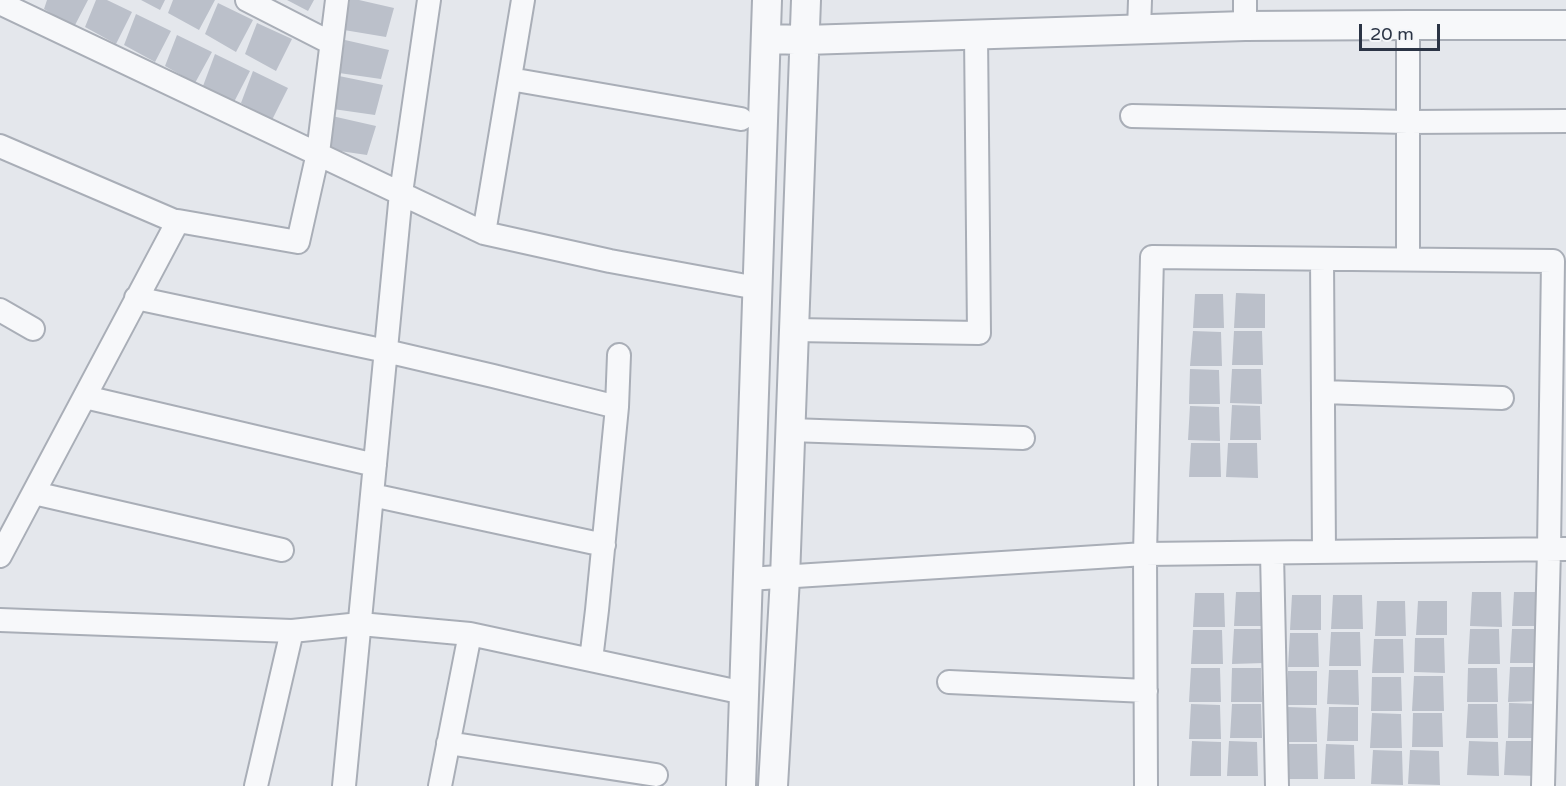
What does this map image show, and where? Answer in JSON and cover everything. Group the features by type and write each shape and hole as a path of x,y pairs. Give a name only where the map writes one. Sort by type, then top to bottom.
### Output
{"street":[{"path":"247,0 331,43"},
{"path":"0,146 177,222 298,242 318,153 337,0"},
{"path":"344,786 401,193 429,0"},
{"path":"484,233 523,0"},
{"path":"741,786 767,0"},
{"path":"773,786 784,578 806,0"},
{"path":"1139,30 1140,0"},
{"path":"0,3 484,233 610,261 757,288"},
{"path":"766,39 805,40 1139,30 1245,13 1408,25 1566,25"},
{"path":"1408,25 1408,259"},
{"path":"794,330 979,333 976,35"},
{"path":"510,79 741,119"},
{"path":"1132,117 1408,122 1566,121"},
{"path":"0,556 177,222"},
{"path":"1146,786 1145,554 1152,257 1553,261 1558,549 1555,754 1544,786"},
{"path":"1322,258 1324,552"},
{"path":"136,298 386,351 617,407"},
{"path":"0,310 33,329"},
{"path":"591,660 617,407 619,355"},
{"path":"1323,392 1502,398"},
{"path":"85,397 375,465"},
{"path":"790,430 1023,438"},
{"path":"34,493 282,550"},
{"path":"372,495 604,545"},
{"path":"748,579 1145,554 1558,549"},
{"path":"1272,553 1278,786"},
{"path":"0,620 292,631 360,624 470,634 744,693"},
{"path":"256,786 292,631"},
{"path":"440,786 470,634"},
{"path":"949,682 1146,691"},
{"path":"448,743 656,775"}],"building":[{"path":"47,0 88,0 74,27 44,9"},
{"path":"96,0 107,0 132,12 116,44 85,27"},
{"path":"141,0 165,0 160,10"},
{"path":"173,0 215,0 199,30 168,13"},
{"path":"287,0 314,0 308,11"},
{"path":"350,0 394,8 386,37 344,30"},
{"path":"218,3 253,20 236,52 205,34"},
{"path":"136,14 171,31 155,62 124,45"},
{"path":"257,23 292,39 276,71 245,54"},
{"path":"177,35 212,52 195,83 165,66"},
{"path":"345,40 389,50 381,79 339,73"},
{"path":"215,54 250,71 234,102 203,86"},
{"path":"253,71 288,88 272,120 241,103"},
{"path":"339,76 383,85 375,115 333,109"},
{"path":"332,116 376,126 367,155 326,149"},
{"path":"1236,293 1265,294 1265,328 1234,328"},
{"path":"1195,294 1223,294 1224,328 1193,328"},
{"path":"1193,331 1221,332 1222,366 1190,366"},
{"path":"1234,331 1262,331 1263,365 1232,365"},
{"path":"1190,369 1219,370 1220,404 1189,404"},
{"path":"1232,369 1261,369 1262,404 1230,403"},
{"path":"1232,405 1260,406 1261,440 1230,440"},
{"path":"1190,406 1219,407 1220,441 1188,440"},
{"path":"1191,443 1220,443 1221,477 1189,477"},
{"path":"1228,443 1257,443 1258,478 1226,477"},
{"path":"1236,592 1265,592 1266,626 1234,626"},
{"path":"1472,592 1501,592 1502,627 1470,626"},
{"path":"1514,592 1542,592 1543,626 1512,626"},
{"path":"1195,593 1224,593 1225,627 1193,627"},
{"path":"1292,595 1321,595 1321,630 1290,630"},
{"path":"1333,595 1362,595 1363,629 1331,629"},
{"path":"1377,601 1405,601 1406,636 1375,636"},
{"path":"1418,601 1447,601 1447,635 1416,635"},
{"path":"1234,629 1263,629 1264,663 1232,664"},
{"path":"1470,629 1499,629 1500,664 1468,664"},
{"path":"1512,629 1540,629 1541,663 1510,663"},
{"path":"1193,630 1222,630 1223,664 1191,664"},
{"path":"1331,632 1360,632 1361,666 1329,666"},
{"path":"1290,633 1318,633 1319,667 1288,667"},
{"path":"1415,638 1444,638 1445,673 1414,672"},
{"path":"1374,639 1403,639 1404,673 1372,673"},
{"path":"1510,667 1538,667 1539,701 1508,702"},
{"path":"1191,668 1220,668 1221,702 1189,702"},
{"path":"1232,668 1261,668 1262,702 1231,702"},
{"path":"1468,668 1497,668 1498,702 1467,702"},
{"path":"1329,670 1358,670 1359,705 1327,704"},
{"path":"1288,671 1317,671 1317,705 1286,705"},
{"path":"1414,676 1443,676 1444,711 1412,711"},
{"path":"1372,677 1401,677 1402,711 1371,711"},
{"path":"1509,703 1538,704 1539,738 1508,738"},
{"path":"1191,704 1220,705 1221,739 1189,739"},
{"path":"1232,704 1261,704 1262,738 1230,738"},
{"path":"1468,704 1497,704 1498,738 1466,738"},
{"path":"1287,707 1316,708 1317,742 1286,742"},
{"path":"1329,707 1358,707 1358,741 1327,741"},
{"path":"1372,713 1401,714 1402,748 1370,748"},
{"path":"1413,713 1442,713 1443,747 1412,747"},
{"path":"1192,741 1221,742 1221,776 1190,776"},
{"path":"1229,741 1257,742 1258,776 1227,776"},
{"path":"1469,741 1498,742 1499,776 1467,775"},
{"path":"1506,741 1535,741 1536,776 1504,775"},
{"path":"1289,744 1317,744 1318,779 1287,779"},
{"path":"1326,744 1354,745 1355,779 1324,779"},
{"path":"1373,750 1402,751 1403,785 1371,784"},
{"path":"1410,750 1439,751 1440,785 1408,784"}]}
